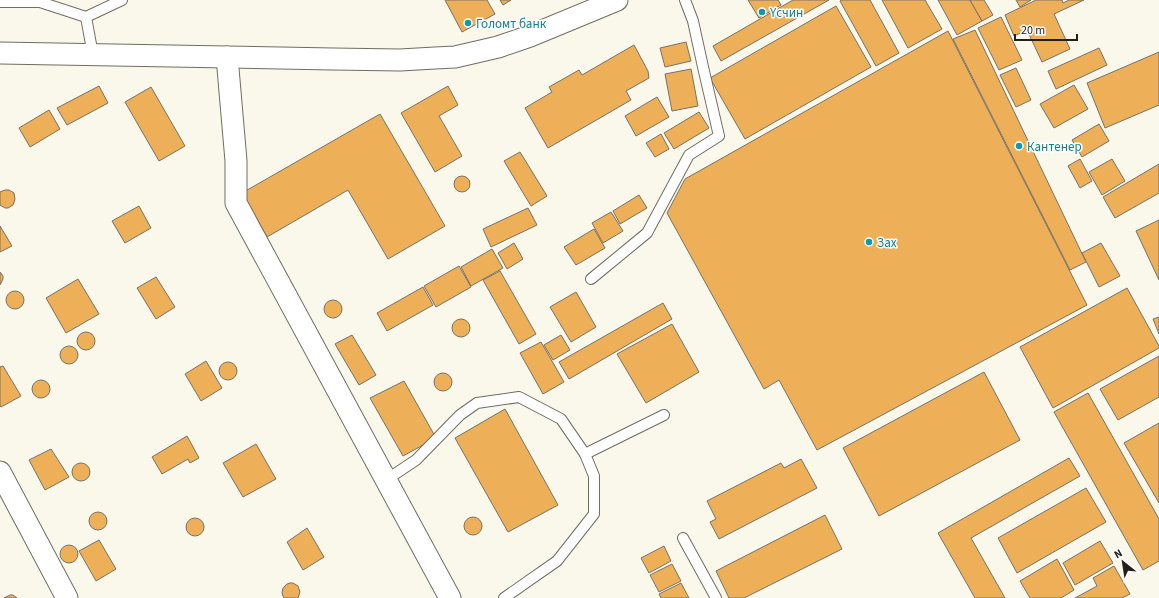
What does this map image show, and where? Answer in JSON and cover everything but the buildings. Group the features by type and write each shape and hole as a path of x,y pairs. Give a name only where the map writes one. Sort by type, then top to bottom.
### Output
{"street":[{"path":"0,53 400,60 455,56 498,47 530,36 617,0"},
{"path":"226,57 236,161 236,203 450,598"},
{"path":"0,472 67,598"}],"lane":[{"path":"0,2 40,2 86,17 122,0"},
{"path":"591,279 647,234 689,155 719,136 693,20 685,0"},
{"path":"86,17 93,55"},
{"path":"386,480 416,460 460,415 477,403 519,397 561,419 585,454 594,476 594,514 557,561 504,598"},
{"path":"585,454 664,415"},
{"path":"683,538 716,598"}],"place":[{"name":"Үсчин","path":"762,12"},
{"name":"Голомт банк","path":"468,23"},
{"name":"Кантенер","path":"1019,146"},
{"name":"Зах","path":"869,242"}]}
